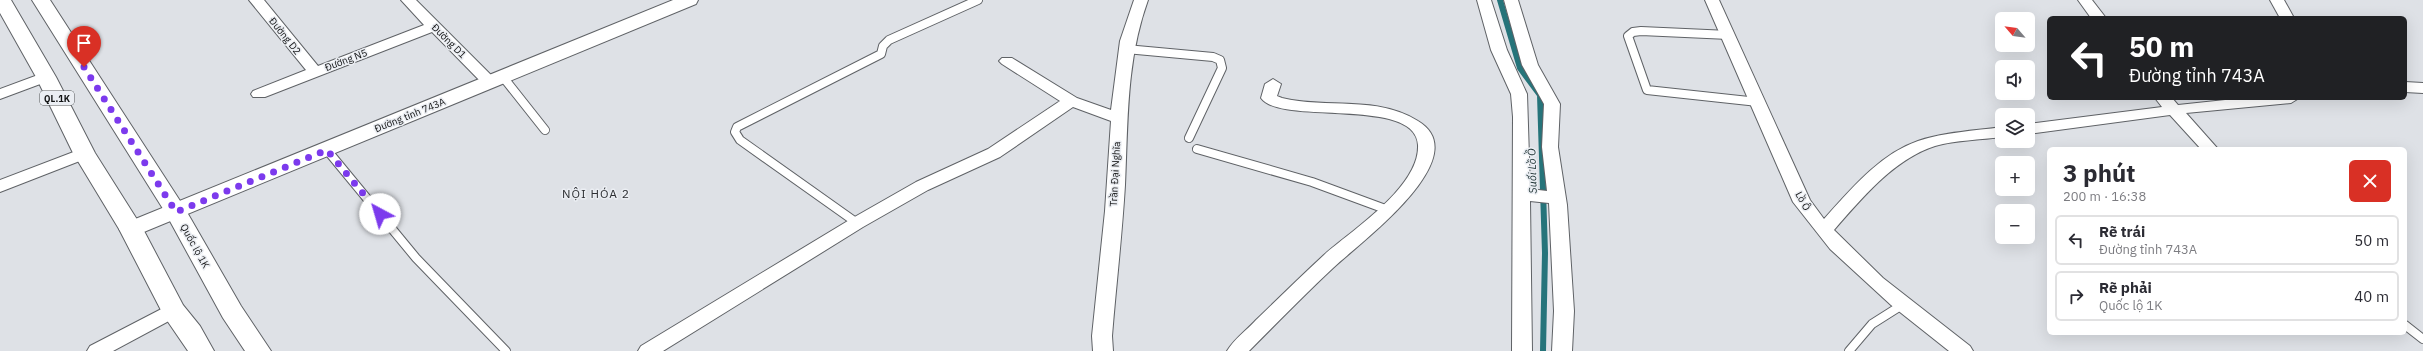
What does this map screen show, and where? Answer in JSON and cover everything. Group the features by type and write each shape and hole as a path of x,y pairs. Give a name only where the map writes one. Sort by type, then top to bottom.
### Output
{"main road":[{"name":"QL.1K","path":"2,0 46,77 84,153 131,229 173,310 191,333 201,351"},
{"name":"Quốc lộ 1K","path":"42,0 176,212 232,312 258,351"},
{"name":"Đường tỉnh 743A","path":"131,229 176,212 689,0"}],"street":[{"name":"Đường D2","path":"256,0 315,72"},
{"name":"Đường D1","path":"408,0 434,26 496,80"},
{"name":"Trần Đại Nghĩa","path":"1103,351 1102,336 1117,171 1118,118 1126,49 1141,0"},
{"path":"1484,0 1499,50 1519,94 1526,194 1522,351"},
{"path":"1511,0 1530,65 1552,104 1550,147 1553,198 1564,311 1562,351"},
{"name":"Lồ Ô","path":"1712,0 1729,35 1802,202 1824,230 1868,275 1902,305 1963,351"},
{"path":"2085,0 2098,16"},
{"path":"2277,0 2286,16"},
{"name":"Đường N5","path":"259,94 434,26"},
{"path":"1007,61 1071,101 1118,118"},
{"path":"0,94 46,77"},
{"path":"1237,351 1326,264 1388,210 1409,187 1422,164 1427,150 1426,139 1420,129 1407,121 1345,107 1281,104 1269,98 1274,84"},
{"path":"2407,87 2423,88"},
{"path":"2035,128 2168,104 2250,100"},
{"path":"648,351 857,223 922,186 994,153 1071,101"},
{"path":"2168,104 2208,147"},
{"path":"1824,230 1862,188 1912,149 1934,142 1995,133"},
{"path":"0,186 84,153"},
{"path":"1526,194 1553,198"},
{"path":"97,351 173,310"}],"lane":[{"path":"857,223 740,140 735,132 737,127 852,66 881,54 883,46 889,40 978,0"},
{"path":"1729,35 1641,31 1633,32 1628,36 1647,90 1758,102"},
{"path":"1126,49 1213,57 1220,60 1222,68 1189,138"},
{"path":"496,80 545,130"},
{"path":"1197,149 1312,182 1388,210"},
{"path":"327,150 416,258 506,351"},
{"path":"1849,351 1861,332 1882,314 1902,305"},
{"path":"2407,327 2423,339"}],"waterway":[{"name":"Suối Lồ Ồ","path":"1500,0 1520,68 1540,95 1545,253 1543,351"}],"district":[{"name":"NỘI HÓA 2","path":"596,193"}],"route":[{"path":"84,67 176,212 327,150 380,214"}]}
